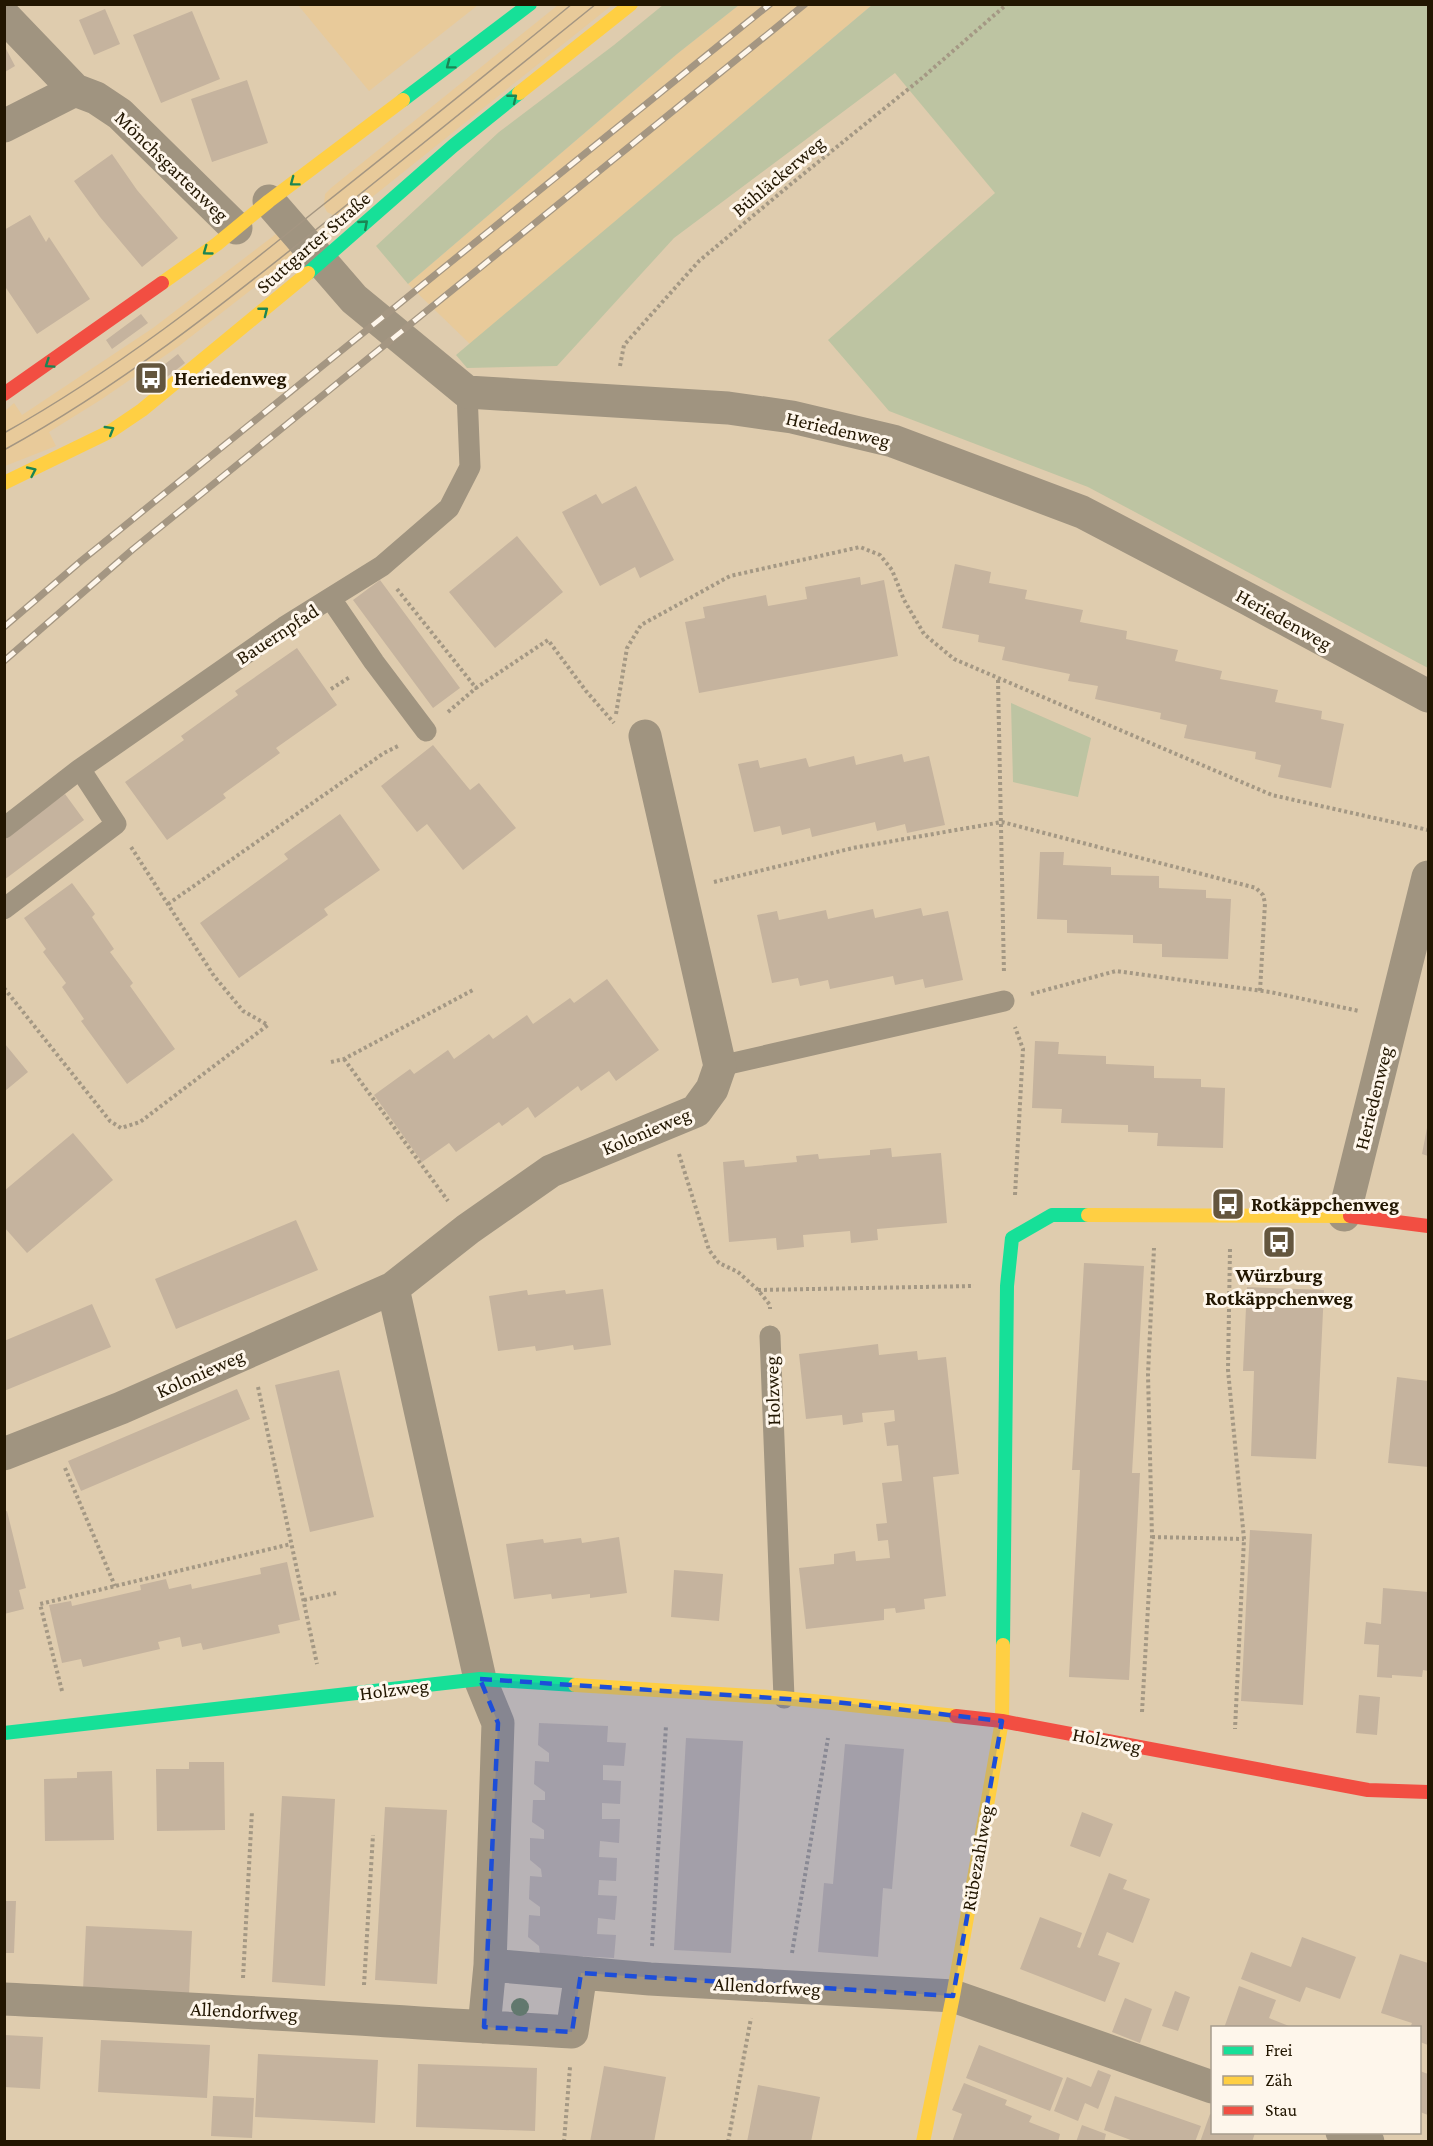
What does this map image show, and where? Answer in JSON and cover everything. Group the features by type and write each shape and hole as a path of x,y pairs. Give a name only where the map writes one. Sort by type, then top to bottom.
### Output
{"street":[{"path":"4,394 66,352 236,228 530,4"},
{"name":"Stuttgarter Straße","path":"4,483 111,431 142,410 285,294 453,146 631,4"},
{"name":"Mönchsgartenweg","path":"4,16 75,90 96,98 120,114 236,228"},
{"path":"4,126 75,90"},
{"path":"269,201 354,299 467,392"},
{"name":"Heriedenweg","path":"467,392 728,408 792,417 893,441 1082,512 1428,696"},
{"path":"645,736 720,1066"},
{"name":"Heriedenweg","path":"1344,1215 1428,877"},
{"name":"Kolonieweg","path":"4,1454 121,1408 393,1288 468,1229 551,1171 696,1111 712,1089 720,1066"},
{"path":"1002,1721 1008,1286 1012,1238 1052,1215 1344,1215 1428,1226"},
{"path":"393,1288 480,1679 498,1723 490,1965 484,2027"},
{"name":"Holzweg","path":"4,1733 480,1679 835,1702 1002,1721 1368,1790 1428,1792"},
{"name":"Rübezahlweg","path":"923,2142 953,1996 1002,1721"},
{"name":"Allendorfweg","path":"490,1965 650,1980 953,1996"},
{"path":"572,2032 581,1973"},
{"path":"953,1996 1211,2087"},
{"name":"Allendorfweg","path":"4,1999 572,2032"},
{"path":"1345,2134 1368,2142"}],"lane":[{"name":"Bauernpfad","path":"4,828 80,769 284,627 382,566 449,508 470,466 467,392"},
{"path":"331,599 374,662 426,731"},
{"path":"4,909 116,824 80,769"},
{"path":"720,1066 1004,1001"},
{"name":"Holzweg","path":"770,1336 784,1698"}],"path":[{"name":"Bühläckerweg","path":"614,402 624,345 699,261 922,78 1007,4"},
{"path":"168,904 384,753 426,731 476,688 548,640 586,691 615,723 627,648 641,625 730,576 860,548 880,555 892,570 904,600 924,634 954,659 998,680 1272,795 1428,830"},
{"path":"397,589 476,688"},
{"path":"998,680 1004,1001 1023,1049 1012,1238"},
{"path":"680,891 853,848 1002,822 1256,888 1263,895 1265,903 1260,991"},
{"path":"4,988 110,1121 121,1128 140,1122 268,1025 243,1011 221,985 148,873"},
{"path":"1004,1001 1116,972 1260,991 1393,1018"},
{"path":"331,1062 344,1059 473,990"},
{"path":"344,1059 468,1229"},
{"path":"669,1122 709,1250 719,1263 738,1272 758,1290 770,1305 770,1336"},
{"path":"1140,1747 1152,1537 1148,1374 1155,1215"},
{"path":"1231,1215 1228,1370 1244,1539 1233,1765"},
{"path":"758,1290 1008,1286"},
{"path":"250,1351 324,1697"},
{"path":"51,1436 115,1586"},
{"path":"1152,1537 1244,1539"},
{"path":"71,1725 40,1604 291,1544"},
{"path":"304,1600 336,1593"},
{"path":"650,1980 668,1690"},
{"path":"728,2142 772,1986 835,1702"},
{"path":"241,2011 252,1811"},
{"path":"362,2019 373,1835"},
{"path":"564,2142 572,2032"}],"highlighted area":[{"path":"480,1679 835,1702 1002,1721 953,1996 581,1973 572,2032 484,2027 498,1723"}],"shaded area":[{"path":"298,5 478,5 369,91"},
{"path":"558,5 612,5 351,214 339,218 327,212 324,206 325,194 331,188"},
{"path":"739,5 872,5 470,344 408,284 677,54"},
{"path":"276,234 291,250 293,257 179,346 49,432 56,446 5,466 5,411 14,403 22,415 153,328"}],"green space":[{"path":"663,5 739,5 677,54 408,284 376,246 499,132"},
{"path":"872,5 1428,5 1428,668 1088,487 889,411 828,340 995,193 895,73 674,238 557,366 467,368 456,355"},
{"path":"1011,703 1091,738 1078,797 1013,782"}],"building":[{"path":"105,9 120,44 94,55 79,20"},
{"path":"192,11 220,79 161,103 133,35"},
{"path":"5,47 15,66 5,72"},
{"path":"247,80 268,143 212,162 191,99"},
{"path":"112,154 137,190 178,238 142,267 100,217 74,181"},
{"path":"30,215 46,242 49,237 90,299 37,334 4,285 4,230"},
{"path":"141,314 148,323 112,349 106,340"},
{"path":"178,354 185,363 150,390 143,381"},
{"path":"636,486 674,560 640,578 635,567 600,586 562,512 596,494 602,504"},
{"path":"517,536 563,592 495,648 449,592"},
{"path":"955,564 991,572 989,583 1027,590 1025,599 1083,610 1080,622 1127,631 1126,639 1178,650 1175,661 1222,671 1220,679 1278,690 1275,702 1322,711 1321,719 1344,724 1331,788 1278,777 1281,765 1255,759 1256,752 1184,738 1187,725 1160,719 1161,713 1095,699 1098,686 1068,681 1070,674 1002,660 1005,647 978,642 979,635 942,628"},
{"path":"860,577 861,585 884,580 898,656 699,693 685,622 705,618 703,607 766,595 768,606 807,599 805,587"},
{"path":"380,580 460,688 433,708 353,600"},
{"path":"297,648 337,705 276,748 280,753 223,794 226,798 167,840 125,782 184,740 181,736 238,695 235,691"},
{"path":"433,745 470,790 479,783 516,828 463,870 427,824 417,832 381,786"},
{"path":"902,754 904,762 929,756 945,825 907,833 905,824 877,831 875,822 812,837 810,828 782,835 780,826 754,832 738,764 758,760 760,768 806,758 809,767 854,756 856,765"},
{"path":"65,794 84,820 4,880 4,839"},
{"path":"340,814 380,870 324,909 328,915 239,978 200,923 288,859 284,854"},
{"path":"1040,852 1064,852 1063,865 1111,867 1111,875 1159,876 1159,888 1206,890 1206,898 1231,899 1228,959 1162,957 1162,944 1133,943 1133,935 1067,933 1067,920 1037,919"},
{"path":"72,883 95,914 92,917 114,949 110,952 133,983 130,986 175,1049 127,1084 81,1021 84,1019 62,987 66,983 43,952 46,949 24,918"},
{"path":"921,908 923,916 948,911 963,980 925,988 923,979 895,985 893,976 830,989 828,980 800,986 798,978 772,983 757,915 777,911 779,920 826,910 828,919 873,909 875,918"},
{"path":"607,979 659,1050 616,1081 609,1071 581,1091 578,1086 535,1118 528,1107 502,1126 499,1122 456,1152 449,1143 422,1162 374,1095 410,1069 414,1074 448,1050 454,1059 489,1034 493,1039 527,1015 533,1024 570,998 574,1003"},
{"path":"1035,1041 1059,1042 1058,1054 1106,1056 1106,1064 1154,1066 1154,1078 1201,1079 1201,1087 1225,1088 1223,1148 1157,1146 1158,1133 1128,1132 1128,1125 1061,1123 1062,1109 1032,1108"},
{"path":"5,1044 28,1072 5,1091"},
{"path":"1428,1128 1428,1156 1422,1154"},
{"path":"73,1133 113,1180 27,1253 4,1227 4,1191"},
{"path":"891,1148 892,1157 941,1153 947,1223 877,1229 878,1240 851,1243 850,1231 803,1235 804,1247 777,1250 776,1238 729,1242 723,1162 744,1160 745,1167 797,1162 796,1156 818,1154 819,1159 870,1155 870,1150"},
{"path":"296,1220 318,1270 176,1329 155,1279"},
{"path":"1084,1263 1144,1266 1132,1473 1140,1473 1129,1680 1069,1677 1080,1470 1072,1470"},
{"path":"1247,1287 1324,1290 1316,1459 1251,1456 1254,1371 1243,1371"},
{"path":"603,1289 611,1345 574,1350 573,1345 536,1351 535,1346 498,1351 489,1296 527,1290 528,1295 565,1290 566,1294"},
{"path":"92,1304 111,1347 4,1391 4,1341"},
{"path":"878,1344 879,1355 917,1351 918,1360 946,1357 959,1474 933,1477 946,1596 924,1599 925,1609 896,1613 895,1608 884,1609 884,1620 806,1629 799,1568 834,1564 834,1554 855,1551 856,1561 890,1558 888,1540 878,1541 876,1524 887,1523 882,1483 902,1481 898,1445 887,1446 884,1423 895,1421 894,1410 862,1413 863,1422 843,1425 842,1415 806,1419 799,1354"},
{"path":"339,1370 374,1517 310,1532 275,1385"},
{"path":"1397,1377 1428,1381 1428,1467 1388,1463"},
{"path":"237,1389 250,1419 81,1491 68,1461"},
{"path":"7,1511 26,1588 19,1590 24,1609 4,1614 4,1512"},
{"path":"1250,1530 1312,1534 1303,1705 1241,1701"},
{"path":"619,1537 627,1593 590,1598 590,1594 552,1599 551,1594 514,1599 506,1544 543,1539 544,1543 581,1538 582,1543"},
{"path":"287,1562 300,1620 278,1625 280,1633 203,1650 201,1643 182,1647 180,1637 158,1642 160,1649 83,1667 81,1659 62,1663 49,1605 71,1601 72,1606 141,1590 140,1585 166,1579 169,1589 191,1584 192,1589 261,1574 260,1568"},
{"path":"674,1570 723,1574 719,1621 671,1617"},
{"path":"1383,1588 1428,1592 1428,1671 1423,1670 1422,1677 1392,1675 1392,1678 1377,1677 1379,1645 1364,1644 1366,1622 1381,1624"},
{"path":"1359,1695 1380,1697 1377,1735 1356,1733"},
{"path":"539,1723 608,1726 607,1742 626,1743 624,1766 603,1765 603,1780 621,1781 620,1804 602,1803 602,1819 620,1819 619,1843 600,1841 599,1857 617,1858 616,1881 599,1880 598,1895 617,1896 615,1920 598,1918 597,1934 616,1935 614,1958 540,1954 539,1946 528,1937 529,1915 540,1916 540,1907 529,1899 530,1876 542,1877 541,1869 530,1860 530,1838 544,1839 544,1830 532,1822 533,1800 545,1800 545,1792 534,1784 535,1761 549,1762 549,1753 538,1745"},
{"path":"686,1738 743,1741 731,1953 674,1950"},
{"path":"845,1744 904,1749 892,1889 883,1888 878,1957 818,1952 824,1883 833,1884"},
{"path":"189,1762 224,1762 225,1830 157,1831 156,1769 189,1769"},
{"path":"112,1771 114,1840 45,1841 44,1779 77,1778 77,1772"},
{"path":"282,1796 335,1799 325,1986 272,1982"},
{"path":"385,1807 447,1810 437,1984 375,1980"},
{"path":"1082,1812 1113,1824 1100,1857 1070,1846"},
{"path":"1109,1873 1127,1880 1123,1889 1150,1899 1133,1943 1107,1932 1098,1955 1120,1963 1105,2002 1020,1969 1040,1917 1082,1933 1077,1947 1080,1948"},
{"path":"4,1901 16,1901 14,1953 4,1953"},
{"path":"86,1926 192,1931 189,1995 83,1990"},
{"path":"1302,1937 1356,1957 1340,1999 1306,1987 1300,2002 1241,1979 1251,1952 1291,1967"},
{"path":"1400,1954 1428,1963 1428,2045 1421,2042 1421,2026 1411,2026 1412,2023 1381,2013"},
{"path":"1239,1986 1276,2000 1269,2018 1289,2026 1225,2026"},
{"path":"1175,1991 1190,1997 1178,2031 1162,2026"},
{"path":"1125,1998 1152,2009 1140,2043 1112,2032"},
{"path":"4,2035 43,2037 40,2089 4,2087"},
{"path":"101,2040 210,2045 207,2098 98,2092"},
{"path":"979,2045 1063,2078 1050,2111 966,2078"},
{"path":"258,2054 378,2060 375,2123 255,2117"},
{"path":"418,2064 537,2068 535,2131 416,2127"},
{"path":"604,2066 666,2077 654,2142 590,2142"},
{"path":"1098,2070 1111,2075 1098,2109 1085,2103 1078,2121 1054,2111 1067,2077 1091,2087"},
{"path":"1421,2071 1428,2074 1428,2115 1421,2112"},
{"path":"964,2083 1007,2100 1005,2105 1032,2116 1029,2122 1060,2134 1058,2142 952,2142 962,2114 952,2110"},
{"path":"758,2085 820,2097 811,2142 747,2142"},
{"path":"213,2096 254,2098 252,2138 211,2136"},
{"path":"1115,2096 1201,2126 1195,2142 1136,2142 1104,2130"},
{"path":"1210,2114 1211,2134 1255,2134 1252,2142 1200,2142"},
{"path":"1082,2125 1106,2134 1104,2142 1076,2142"}],"tram line":[{"path":"4,433 85,384 202,301 572,4"},
{"path":"4,450 88,400 208,315 596,4"}],"railway":[{"path":"4,627 81,561 770,4"},
{"path":"4,661 132,550 805,4"}],"traffic: fast":[{"path":"403,100 530,4"},
{"path":"308,273 453,146 519,93"},
{"path":"1003,1645 1007,1286 1012,1238 1052,1215 1088,1215"},
{"path":"4,1733 480,1679 575,1685"}],"traffic: slow":[{"path":"519,93 631,4"},
{"path":"162,283 217,244 269,201 403,100"},
{"path":"4,483 111,431 142,410 308,273"},
{"path":"1088,1215 1350,1216"},
{"path":"923,2142 953,1996 1002,1721 1003,1645"},
{"path":"575,1685 784,1698 956,1716"}],"traffic: jam":[{"path":"4,394 162,283"},
{"path":"1350,1216 1428,1226"},
{"path":"956,1716 1002,1721 1368,1790 1428,1792"}],"place":[{"name":"Heriedenweg","path":"151,378"},
{"name":"Rotkäppchenweg","path":"1228,1204"},
{"name":"Würzburg Rotkäppchenweg","path":"1279,1242"}]}
